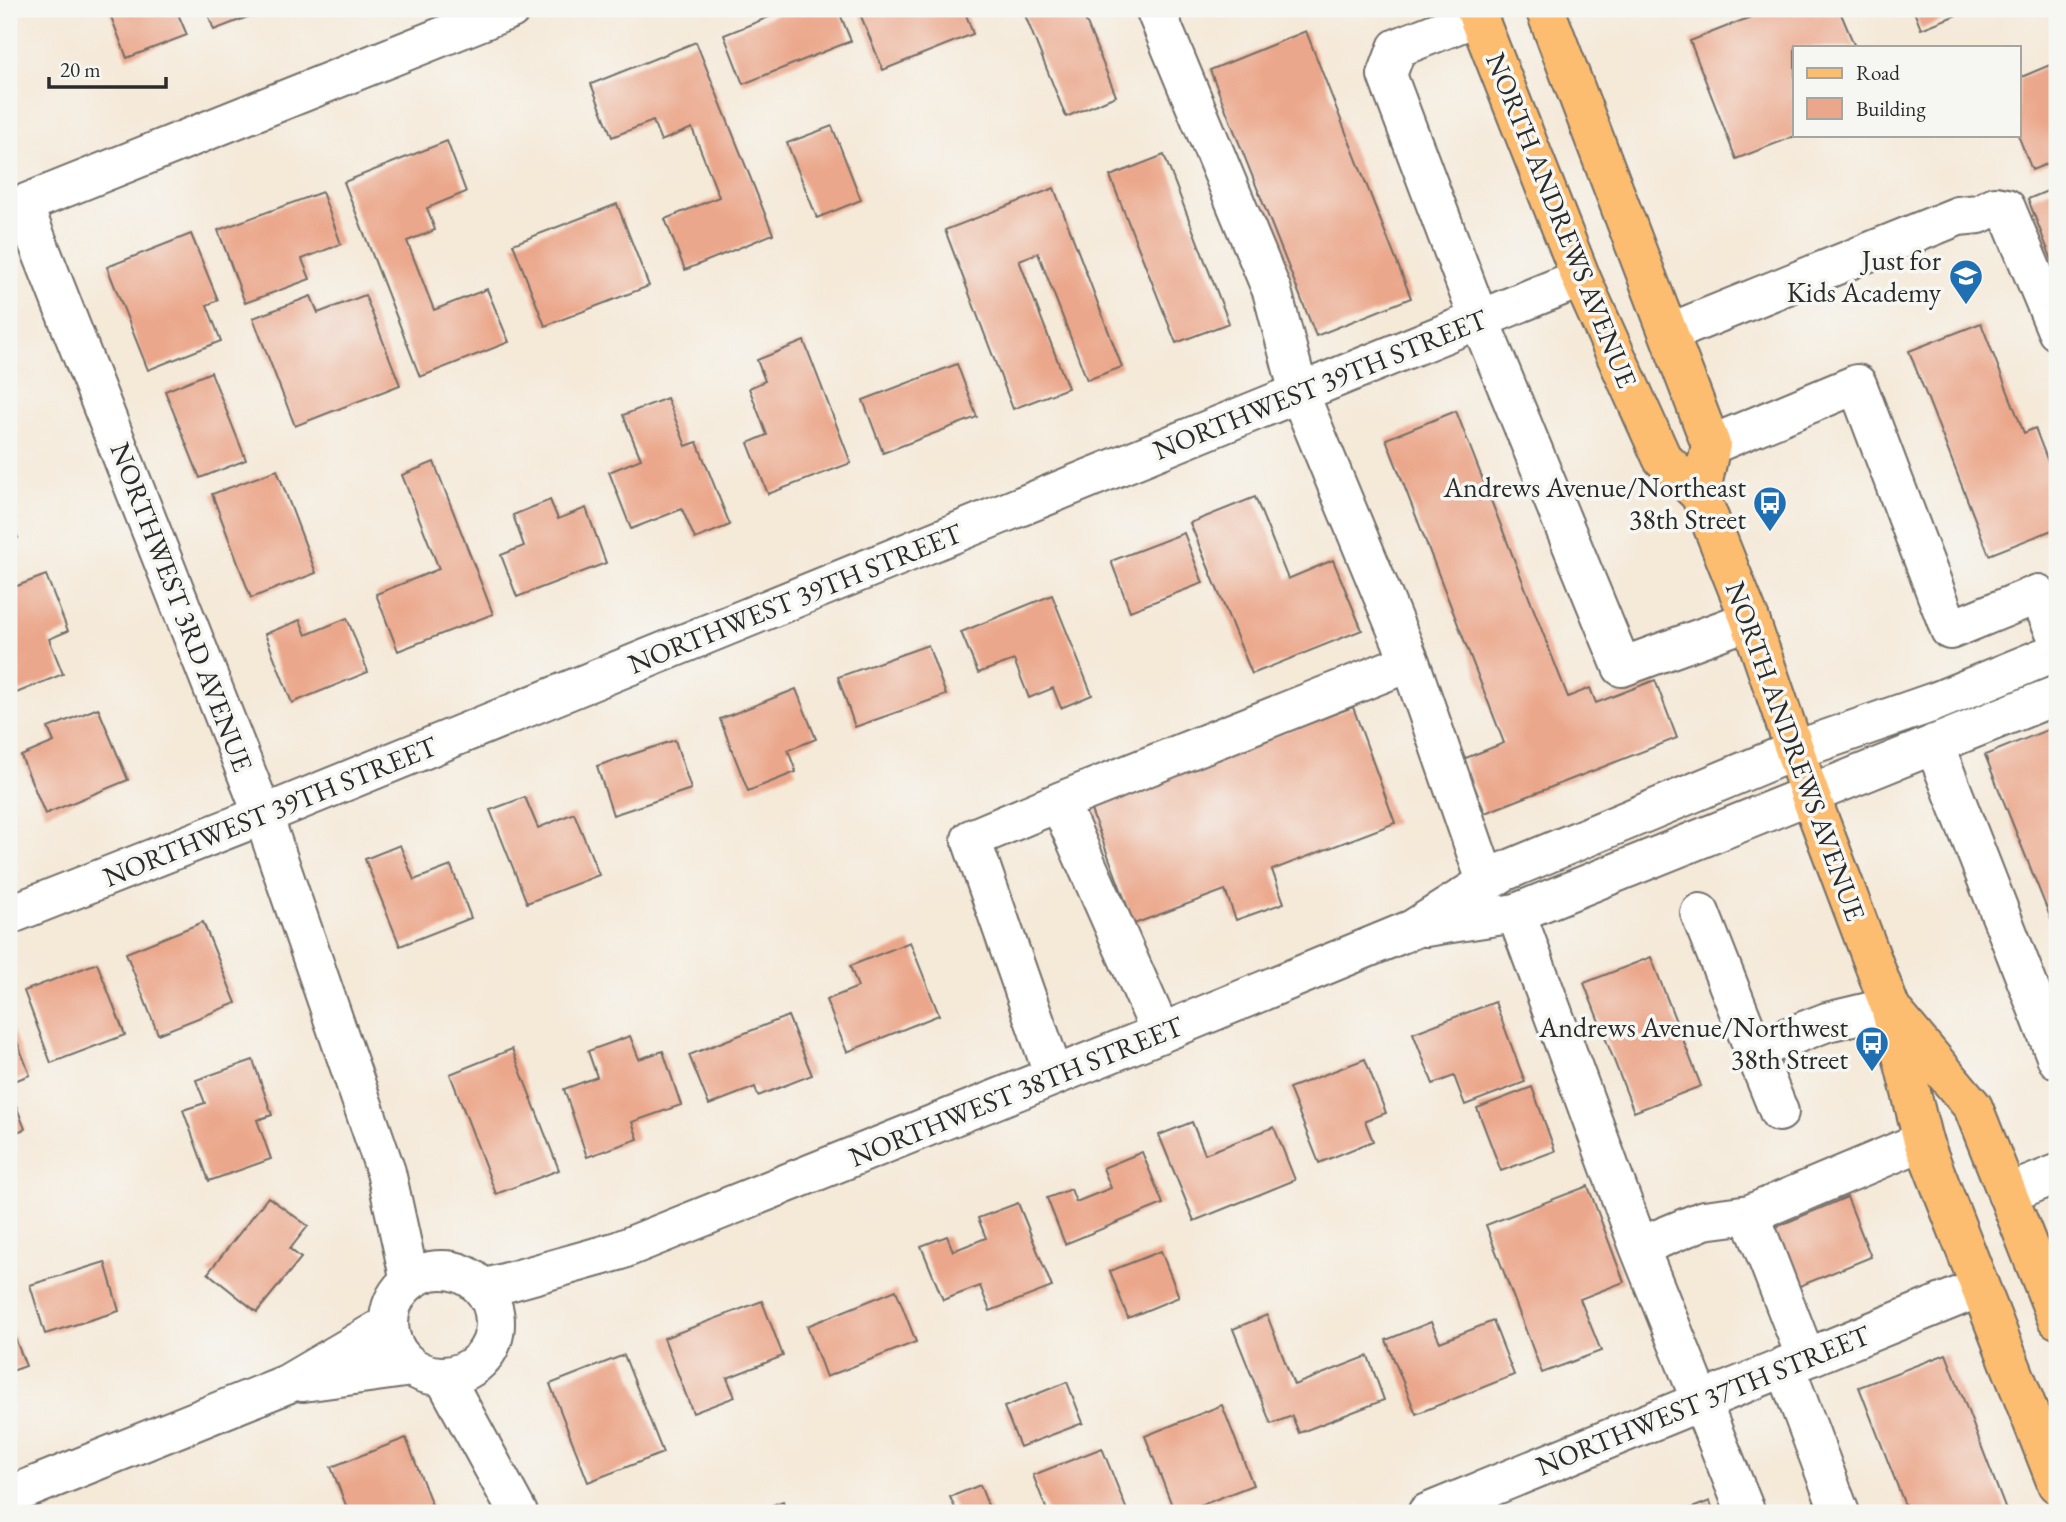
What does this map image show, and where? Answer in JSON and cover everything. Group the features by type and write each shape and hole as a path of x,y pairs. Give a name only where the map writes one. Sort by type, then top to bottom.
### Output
{"main road":[{"name":"NORTH ANDREWS AVENUE","path":"1545,9 1711,445"},
{"name":"NORTH ANDREWS AVENUE","path":"1477,13 1581,278 1662,458 1700,495 1750,620 1810,795 1890,1007 1923,1141 2057,1485"},
{"path":"1700,495 1711,445"},
{"name":"NORTH ANDREWS AVENUE","path":"1890,1007 1973,1107 2057,1319"}],"street":[{"path":"16,208 511,9"},
{"path":"1155,9 1272,291 1299,393 1410,662 1486,881"},
{"path":"1477,13 1397,48 1387,75 1479,319 1622,667 1750,620"},
{"path":"1669,333 1958,216 1979,214 1995,206 2006,208 2057,331"},
{"name":"NORTHWEST 3RD AVENUE","path":"16,208 263,815 386,1172 425,1276"},
{"name":"NORTHWEST 39TH STREET","path":"9,915 263,815 1581,278"},
{"path":"1711,445 1857,384 1950,630 2038,594 2057,636"},
{"name":"NORTHWEST 38TH STREET","path":"489,1305 1413,929 1503,872 1796,750 1937,701 2057,652"},
{"path":"1054,1076 971,839 1410,662"},
{"name":"NORTHWEST 38TH STREET","path":"1413,929 1516,913 2057,695"},
{"path":"1934,744 2057,1059"},
{"path":"1059,802 1161,1033"},
{"path":"1516,913 1639,1247 1746,1513"},
{"path":"1699,913 1779,1112"},
{"path":"1754,1049 1827,1022 1890,1007"},
{"path":"1639,1247 1704,1220 1750,1214 1923,1141"},
{"path":"2007,1195 2057,1174"},
{"path":"1750,1214 1840,1513"},
{"path":"287,1384 444,1369 487,1352 494,1337 489,1305 471,1279 456,1272 425,1276 398,1293 391,1308 389,1324 392,1340 399,1355 444,1369 520,1513"},
{"name":"NORTHWEST 37TH STREET","path":"1427,1513 1979,1288"},
{"path":"9,1496 287,1384 389,1324"}],"building":[{"path":"108,9 176,9 187,35 127,58"},
{"path":"206,9 268,9 214,30"},
{"path":"789,9 838,9 851,41 743,84 724,35"},
{"path":"858,9 964,9 973,34 883,70"},
{"path":"1040,9 1081,9 1116,96 1066,117 1025,15"},
{"path":"1771,9 1839,9 1855,46 1793,46 1795,136 1736,159 1690,41"},
{"path":"1913,9 1972,9 1921,29"},
{"path":"1306,31 1411,298 1316,336 1210,70"},
{"path":"696,42 773,234 685,270 665,219 719,197 692,128 661,141 653,121 612,137 591,84"},
{"path":"2057,62 2057,160 2032,170 2018,136 2021,136 2021,77"},
{"path":"832,126 861,200 817,218 787,143"},
{"path":"447,141 466,192 427,208 435,230 407,241 434,310 487,289 509,342 420,377 344,182"},
{"path":"1164,155 1229,323 1176,343 1110,176"},
{"path":"2057,187 2057,273 2028,199"},
{"path":"1054,188 1122,367 1087,380 1038,253 1019,260 1068,388 1013,409 945,230"},
{"path":"322,192 341,244 302,259 310,279 245,303 218,230"},
{"path":"617,204 649,286 545,326 513,244"},
{"path":"191,234 218,300 207,305 221,341 148,370 107,267"},
{"path":"365,295 400,385 295,426 253,318 311,296 318,313"},
{"path":"1981,323 2024,433 2035,428 2057,485 2057,528 1989,555 1909,351"},
{"path":"804,341 851,463 768,494 748,443 767,435 749,388 765,381 757,360"},
{"path":"957,364 977,417 883,453 863,400"},
{"path":"211,372 246,460 200,478 165,391"},
{"path":"667,398 686,446 697,442 730,525 695,539 682,509 631,529 609,472 641,459 623,415"},
{"path":"1456,411 1568,697 1590,688 1596,703 1655,680 1677,738 1485,813 1463,759 1504,743 1386,439"},
{"path":"434,462 493,614 398,651 376,594 439,569 402,475"},
{"path":"277,470 316,573 251,598 212,494"},
{"path":"1255,497 1288,579 1333,560 1362,630 1252,674 1190,523"},
{"path":"550,500 558,519 586,508 606,563 517,597 501,555 524,546 513,515"},
{"path":"9,514 18,538 9,542"},
{"path":"1184,533 1203,583 1130,611 1111,561"},
{"path":"46,575 68,631 49,639 63,674 9,696 9,589"},
{"path":"1052,595 1092,695 1061,708 1053,688 1029,698 1014,660 978,673 961,632"},
{"path":"347,618 368,672 292,703 265,634 300,620 306,635"},
{"path":"928,645 946,695 855,727 838,677"},
{"path":"796,689 816,739 788,750 796,772 748,791 720,719"},
{"path":"1353,707 1395,823 1272,870 1284,903 1236,920 1225,890 1134,924 1089,805"},
{"path":"98,708 128,780 45,814 21,756 54,742 48,728"},
{"path":"2057,726 2057,934 1985,755"},
{"path":"675,740 691,789 613,815 597,766"},
{"path":"525,797 538,828 574,813 599,875 527,903 490,810"},
{"path":"400,845 414,880 451,866 471,918 400,946 365,859"},
{"path":"203,922 236,1003 158,1034 126,953"},
{"path":"910,942 939,1015 847,1052 826,1000 858,987 850,966"},
{"path":"1651,957 1701,1086 1634,1112 1584,983"},
{"path":"97,963 125,1035 51,1063 24,991"},
{"path":"1495,1002 1525,1082 1465,1105 1454,1076 1433,1084 1413,1033"},
{"path":"788,1016 812,1075 758,1096 755,1087 709,1105 689,1055"},
{"path":"9,1021 30,1075 9,1083"},
{"path":"630,1036 639,1059 663,1051 681,1105 632,1122 638,1139 587,1157 564,1089 597,1077 588,1051"},
{"path":"512,1049 559,1170 496,1194 450,1074"},
{"path":"1365,1059 1386,1113 1365,1121 1373,1141 1319,1163 1289,1088"},
{"path":"253,1060 272,1115 257,1120 271,1159 209,1181 183,1110 205,1103 196,1080"},
{"path":"9,1087 25,1129 9,1135"},
{"path":"1532,1087 1555,1151 1501,1171 1477,1108"},
{"path":"1192,1122 1205,1154 1274,1127 1295,1180 1194,1221 1159,1135"},
{"path":"1142,1152 1163,1204 1065,1244 1047,1198 1071,1189 1076,1202 1111,1188 1103,1168"},
{"path":"1588,1186 1624,1282 1580,1299 1601,1351 1542,1373 1486,1225"},
{"path":"268,1197 308,1226 290,1249 301,1258 257,1312 208,1273"},
{"path":"1847,1197 1871,1257 1795,1288 1771,1229"},
{"path":"1018,1203 1052,1287 990,1311 980,1286 943,1300 921,1246 947,1236 953,1251 986,1238 978,1218"},
{"path":"1161,1251 1179,1297 1128,1318 1110,1271"},
{"path":"105,1262 119,1311 45,1334 30,1285"},
{"path":"896,1290 916,1342 826,1377 807,1326"},
{"path":"762,1301 783,1356 727,1378 735,1397 693,1413 664,1338"},
{"path":"1267,1315 1294,1385 1368,1356 1384,1400 1299,1433 1292,1416 1271,1424 1233,1329"},
{"path":"1493,1321 1514,1375 1416,1414 1386,1340 1431,1322 1440,1342"},
{"path":"9,1323 26,1366 9,1372"},
{"path":"1946,1354 2007,1513 1908,1513 1859,1387"},
{"path":"624,1355 663,1453 588,1482 550,1384"},
{"path":"1067,1382 1083,1423 1020,1447 1004,1407"},
{"path":"1222,1405 1253,1485 1175,1513 1145,1436"},
{"path":"406,1438 435,1513 371,1513 369,1507 349,1513 331,1467"},
{"path":"1102,1448 1128,1513 1048,1513 1033,1475"},
{"path":"980,1485 991,1513 943,1513 955,1508 950,1497"},
{"path":"783,1501 787,1513 752,1513"},
{"path":"1710,1501 1714,1513 1679,1513"}],"place":[{"name":"Just for Kids Academy","path":"1966,306"},
{"name":"Andrews Avenue/Northeast 38th Street","path":"1770,533"},
{"name":"Andrews Avenue/Northwest 38th Street","path":"1872,1073"}]}
